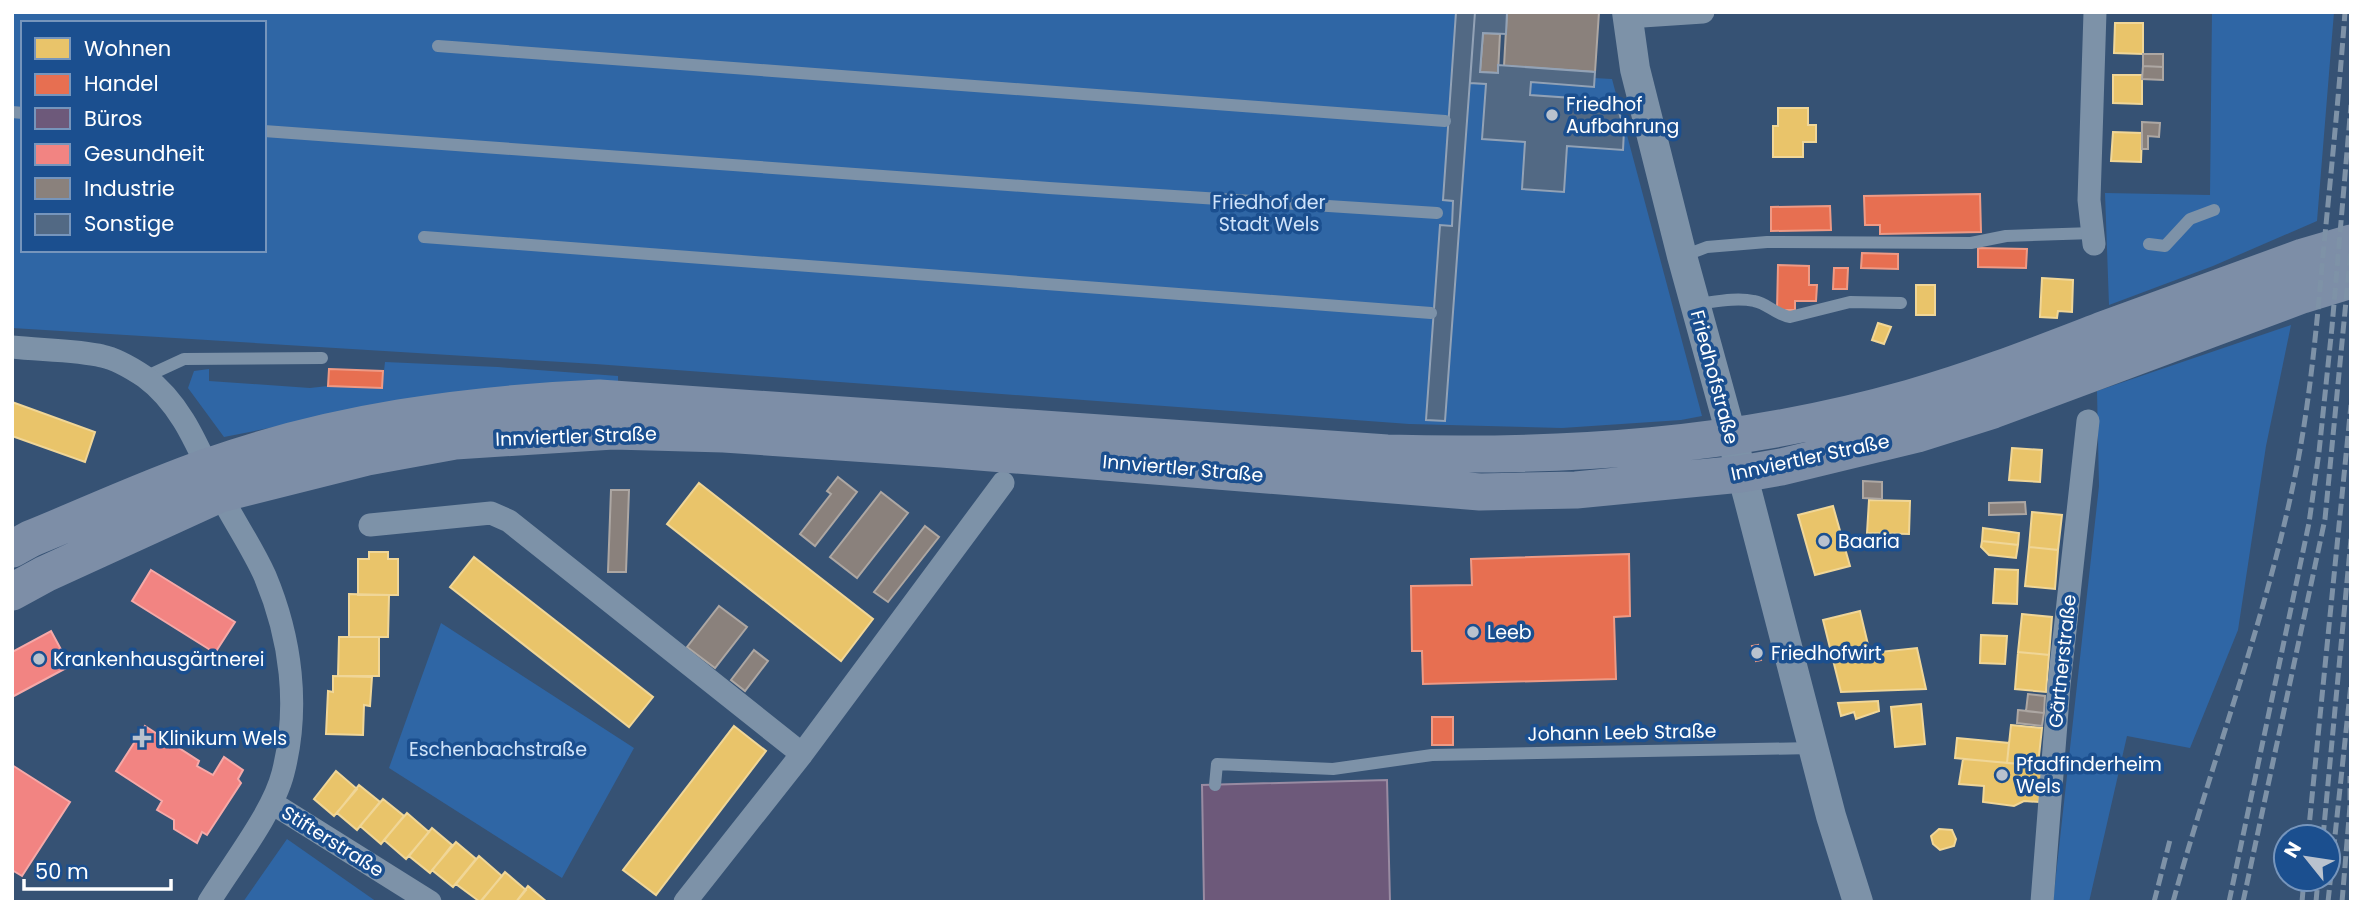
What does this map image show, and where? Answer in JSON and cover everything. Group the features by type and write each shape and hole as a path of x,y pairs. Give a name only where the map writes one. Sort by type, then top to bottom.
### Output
{"main road":[{"name":"Innviertler Straße","path":"12,592 214,480 312,436 425,413 527,401 598,398 1387,453 1476,456 1565,454 1684,443 1768,431 1908,399 1983,376 2290,262 2351,243"},
{"name":"Innviertler Straße","path":"12,549 30,539 214,480 455,441 613,430 724,434 1480,492 1576,489 1741,474 1917,434 1980,414 2302,295 2351,280"}],"street":[{"path":"1627,14 1703,12"},
{"path":"2094,239 2089,187 2095,12"},
{"name":"Friedhofstraße","path":"1627,14 1635,69 1682,256 1831,816 1858,902"},
{"path":"12,348 103,356 145,377 163,393 181,415 264,574 283,626 292,678 283,773 272,803 209,902"},
{"name":"Gärtnerstraße","path":"2042,902 2059,685 2088,421"},
{"path":"685,902 802,754 1003,483"},
{"path":"370,525 491,513 509,521 802,754"},
{"name":"Stifterstraße","path":"272,803 430,902"}],"lane":[{"path":"438,46 1445,121"},
{"path":"266,131 1036,188 1437,213"},
{"path":"2149,244 2165,246 2190,219 2214,210"},
{"path":"1682,256 1707,247 1767,242 1971,243 2006,236 2094,239"},
{"path":"424,237 1431,313"},
{"path":"1696,304 1755,300 1780,316 1790,317 1850,302 1901,303"},
{"path":"145,377 184,359 322,358"},
{"name":"Johann Leeb Straße","path":"1214,785 1217,764 1333,769 1432,755 1813,748"}],"green space":[{"name":"Friedhof der Stadt Wels","path":"12,12 1484,12 1480,72 1612,79 1702,416 1681,420 1562,428 1409,424 595,364 12,328"},
{"path":"2212,12 2334,12 2317,221 2213,266 2109,305 2105,193 2210,195"},
{"path":"2291,325 2266,446 2238,630 2190,748 2127,736 2089,902 2053,902 2099,486 2097,391"},
{"path":"385,362 618,376 618,385 430,396 224,437 188,388 194,371 209,369 209,381 310,388 382,388"},
{"name":"Eschenbachstraße","path":"441,623 634,748 562,878 389,768"},
{"path":"287,839 377,902 243,902"}],"building: Wohnen":[{"path":"2115,23 2143,23 2143,54 2114,53"},
{"path":"2113,75 2142,75 2142,104 2113,103"},
{"path":"1778,108 1808,108 1808,125 1816,125 1816,142 1803,142 1803,157 1773,157 1773,126 1778,126"},
{"path":"2113,132 2142,133 2141,162 2111,161"},
{"path":"2042,278 2073,280 2072,312 2058,311 2057,318 2040,317"},
{"path":"1916,285 1935,285 1935,315 1916,315"},
{"path":"1878,323 1891,327 1884,344 1872,340"},
{"path":"12,402 95,432 85,462 12,436"},
{"path":"2012,448 2042,450 2040,482 2009,480"},
{"path":"699,483 873,619 841,661 667,524"},
{"path":"1869,500 1910,501 1909,534 1867,533"},
{"name":"Baaria","path":"1833,506 1850,566 1815,575 1798,515"},
{"path":"2032,512 2062,515 2058,550 2029,547"},
{"path":"1983,528 2019,533 2018,545 1982,541"},
{"path":"1982,541 2018,545 2016,558 1989,555 1981,547"},
{"path":"2029,547 2058,550 2055,589 2025,586"},
{"path":"369,552 388,552 388,559 398,559 398,595 358,595 358,559 369,559"},
{"path":"474,557 653,697 629,727 450,587"},
{"path":"1995,569 2018,570 2017,604 1993,603"},
{"path":"349,594 389,595 388,637 349,637"},
{"path":"1860,611 1870,653 1917,648 1926,689 1841,692 1823,620"},
{"path":"2022,614 2052,617 2049,655 2018,652"},
{"path":"1981,635 2007,636 2005,664 1980,663"},
{"path":"339,637 379,637 379,676 338,676"},
{"path":"2018,652 2049,655 2046,692 2015,689"},
{"path":"333,676 372,677 370,706 364,705 363,735 326,734 328,691 333,692"},
{"path":"1878,701 1879,711 1856,719 1854,712 1841,716 1838,703"},
{"path":"1921,704 1925,744 1895,747 1891,707"},
{"path":"2011,725 2042,728 2038,765 2007,763"},
{"path":"734,726 766,751 656,895 623,870"},
{"path":"1957,738 2009,743 2007,763 1955,758"},
{"name":"Pfadfinderheim Wels","path":"1963,759 2044,766 2039,802 2024,801 2014,806 1983,802 1984,786 1959,784"},
{"path":"336,771 357,789 334,816 314,799"},
{"path":"359,785 380,802 357,830 337,813"},
{"path":"383,799 404,816 381,844 360,826"},
{"path":"407,813 429,832 406,859 384,840"},
{"path":"432,828 452,845 430,873 409,856"},
{"path":"1939,829 1952,830 1956,839 1954,846 1940,850 1933,844 1931,836"},
{"path":"456,842 476,859 453,887 432,870"},
{"path":"479,856 502,876 480,902 456,884"},
{"path":"505,872 526,890 516,902 484,902 482,900"},
{"path":"528,886 547,902 516,902"}],"building: Handel":[{"path":"1980,194 1981,232 1880,234 1880,225 1865,225 1864,196"},
{"path":"1830,206 1831,230 1771,231 1771,207"},
{"path":"1978,248 2027,249 2026,268 1978,267"},
{"path":"1862,253 1898,254 1898,269 1861,268"},
{"path":"1778,265 1809,266 1809,285 1817,285 1816,301 1795,301 1795,310 1777,310"},
{"path":"1834,268 1848,268 1847,289 1833,289"},
{"path":"329,369 383,371 382,388 328,386"},
{"path":"1629,554 1630,616 1614,617 1616,679 1423,684 1422,651 1412,651 1411,586 1472,585 1471,559"},
{"name":"Friedhofwirt","path":"1758,645 1761,660 1756,661 1752,646"},
{"path":"1432,717 1453,717 1453,745 1432,745"}],"building: Büros":[{"path":"1387,780 1390,902 1204,902 1202,785"}],"building: Gesundheit":[{"path":"151,570 235,622 215,653 132,601"},
{"name":"Krankenhausgärtnerei","path":"51,631 70,666 12,697 12,652"},
{"path":"145,726 199,761 197,766 213,775 224,757 243,770 238,779 241,783 207,835 202,832 197,843 174,829 174,820 157,810 162,801 116,771"},
{"path":"12,765 70,802 22,876 12,870"}],"building: Industrie":[{"path":"1507,12 1599,12 1595,72 1504,66"},
{"path":"1483,33 1500,34 1498,73 1480,72"},
{"path":"2143,54 2163,54 2163,67 2143,66"},
{"path":"2143,66 2163,67 2163,80 2142,79"},
{"path":"2142,122 2160,123 2159,137 2148,136 2148,149 2142,149"},
{"path":"838,477 857,492 815,546 800,534 831,494 827,491"},
{"path":"1863,481 1882,482 1882,499 1863,498"},
{"path":"611,490 629,490 626,572 608,572"},
{"path":"881,492 908,513 857,578 830,557"},
{"path":"2025,502 2026,514 1989,515 1989,503"},
{"path":"925,526 939,537 888,602 874,592"},
{"path":"719,606 747,627 715,668 687,647"},
{"path":"754,650 768,661 745,691 731,680"},
{"path":"2028,694 2045,696 2044,713 2026,711"},
{"path":"2018,710 2044,713 2042,726 2017,723"}],"building: Sonstige":[{"path":"1456,12 1475,12 1445,421 1426,420 1440,225 1452,226 1453,201 1443,200"},
{"name":"Friedhof Aufbahrung","path":"1475,12 1507,12 1506,34 1483,33 1480,72 1498,73 1498,65 1595,72 1594,87 1531,82 1530,95 1616,101 1624,130 1623,150 1567,146 1564,192 1522,189 1525,142 1482,139 1486,84 1470,83"}],"railway":[{"path":"2173,902 2266,594 2298,461 2315,343 2345,12"},
{"path":"2229,902 2309,523 2332,327 2351,105"},
{"path":"2243,902 2325,519 2351,249"},
{"path":"2309,823 2351,405"},
{"path":"2324,823 2351,539"},
{"path":"2328,902 2351,684"},
{"path":"2342,902 2350,776"},
{"path":"2154,902 2170,840"},
{"path":"2302,902 2303,893"},
{"path":"2316,902 2317,893"}],"place":[{"name":"Friedhof Aufbahrung","path":"1552,115"},
{"name":"Baaria","path":"1824,541"},
{"name":"Leeb","path":"1473,632"},
{"name":"Friedhofwirt","path":"1757,653"},
{"name":"Krankenhausgärtnerei","path":"39,659"},
{"name":"Klinikum Wels","path":"142,738"},
{"name":"Pfadfinderheim Wels","path":"2002,775"}]}
